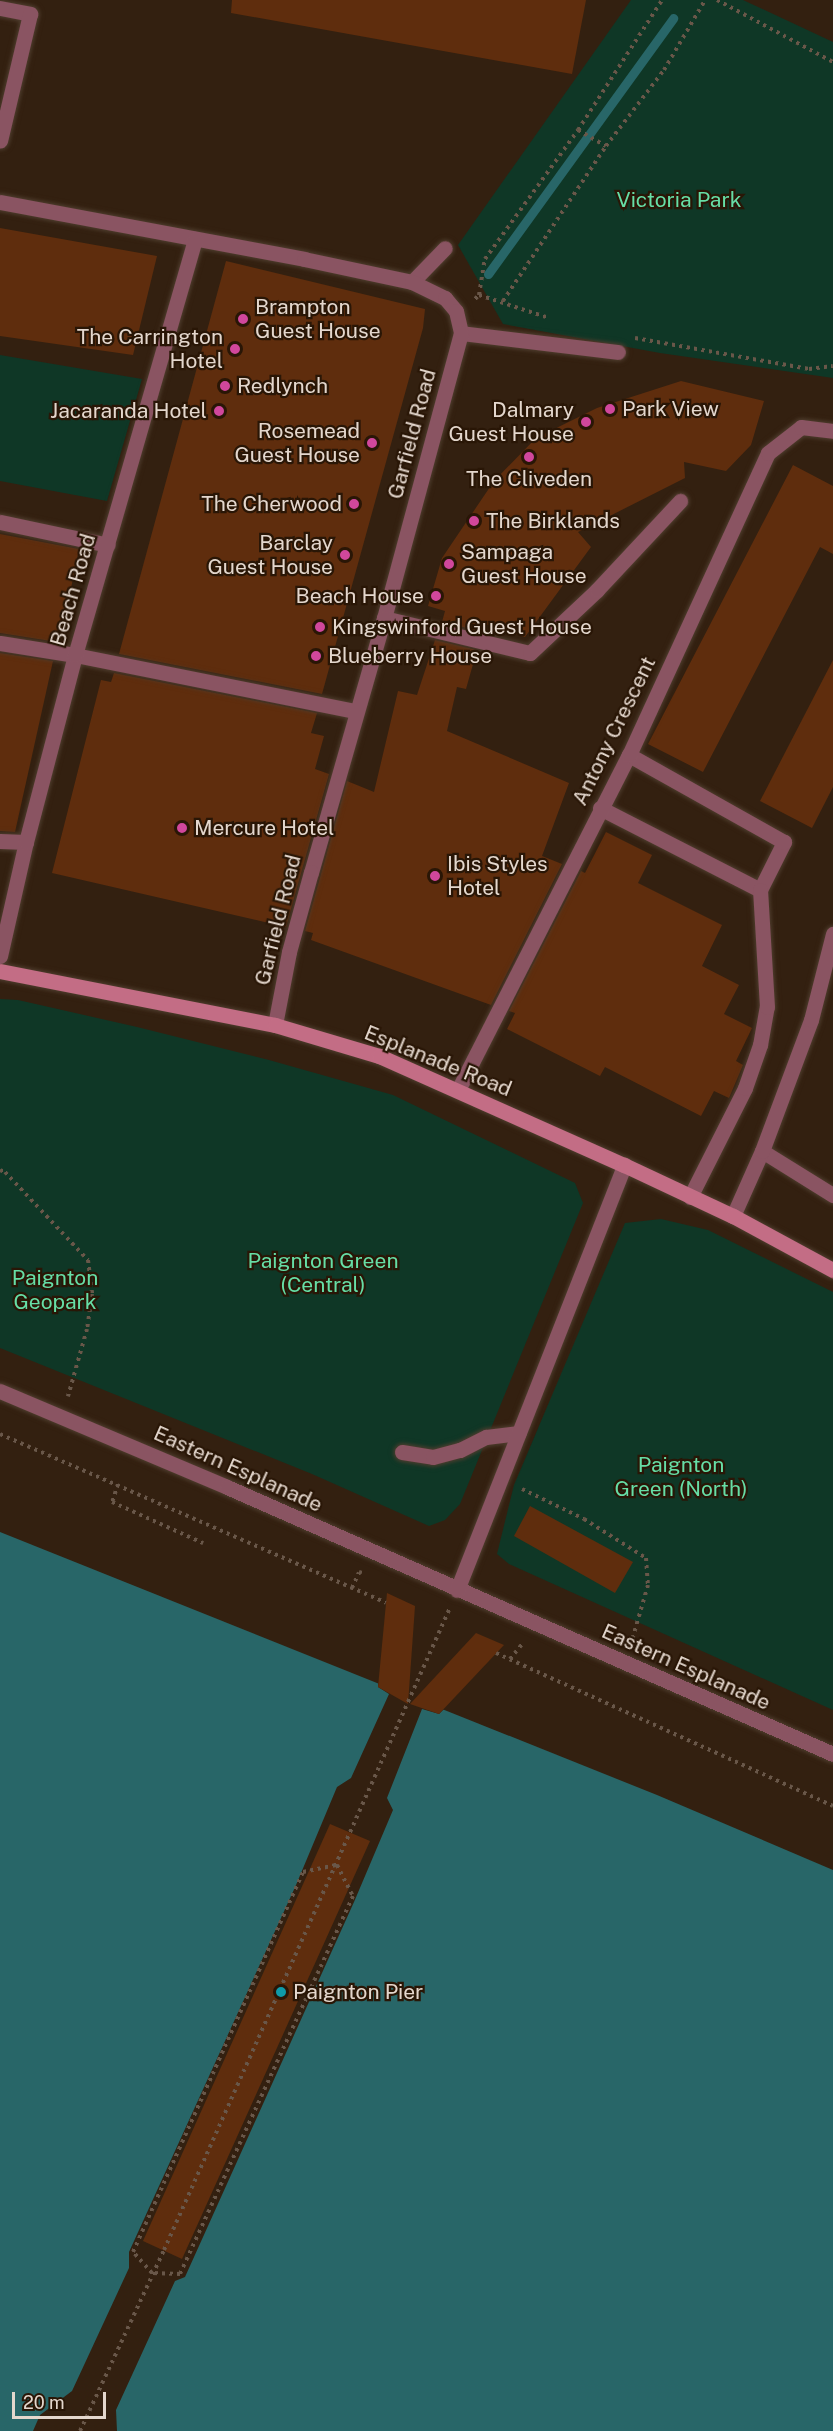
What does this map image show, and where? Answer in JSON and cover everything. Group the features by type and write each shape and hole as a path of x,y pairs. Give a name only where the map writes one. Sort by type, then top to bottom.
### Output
{"main road":[{"name":"Esplanade Road","path":"0,971 275,1024 379,1056 733,1216 833,1270"}],"street":[{"path":"0,8 30,14 0,141"},
{"path":"0,202 412,282 445,298 456,311 461,333 618,352"},
{"name":"Beach Road","path":"0,956 26,842 75,655 195,239"},
{"path":"412,282 445,248"},
{"name":"Garfield Road","path":"275,1024 289,952 355,711 384,618 461,333"},
{"name":"Antony Crescent","path":"458,1090 629,755 768,453 801,427 833,431"},
{"path":"384,618 530,653 597,590 680,501"},
{"path":"0,522 108,545"},
{"path":"0,643 75,655 355,711"},
{"path":"629,755 784,842 760,890 767,1007 760,1045 745,1088 690,1197"},
{"path":"600,808 760,890"},
{"path":"0,841 26,842"},
{"path":"733,1216 762,1151 811,1020 833,934"},
{"path":"762,1151 833,1195"},
{"path":"457,1590 624,1165"},
{"name":"Eastern Esplanade","path":"0,1391 64,1416 833,1754"},
{"path":"402,1452 434,1456 460,1450 486,1437 519,1433"}],"path":[{"path":"556,321 503,301 479,295 485,259 578,130 662,0"},
{"path":"503,301 606,146 664,70 705,0"},
{"path":"717,0 833,62"},
{"path":"578,130 606,146"},
{"path":"626,336 809,369 833,366"},
{"path":"0,1170 5,1172 88,1260 92,1294 87,1329 64,1416"},
{"path":"0,1434 386,1603"},
{"path":"501,1476 584,1519 646,1558 648,1585 624,1662"},
{"path":"118,1484 112,1502 203,1543"},
{"path":"80,2431 336,1865 448,1611"},
{"path":"496,1653 833,1806"},
{"path":"336,1865 352,1896 348,1906 180,2274 152,2273 133,2252 303,1872 336,1865"}],"green space":[{"name":"Victoria Park","path":"631,0 743,0 833,42 833,378 660,353 503,324 458,245"},
{"path":"0,355 142,379 107,501 0,481"},
{"name":"Paignton Green (Central)","path":"0,999 18,1000 137,1027 269,1060 393,1095 575,1183 583,1203 460,1504 445,1520 429,1526 312,1474 0,1348"},
{"name":"Paignton Green (North)","path":"661,1219 708,1230 833,1292 833,1710 509,1564 497,1554 514,1485 625,1223"}],"water":[{"path":"0,1532 657,1795 833,1870 833,2431 0,2431"}],"pier":[{"name":"Paignton Pier","path":"378,1681 445,1708 439,1714 422,1709 387,1798 393,1810 354,1902 185,2277 175,2281 116,2410 117,2431 33,2431 40,2415 72,2391 129,2268 129,2252 296,1885 337,1787 351,1778 389,1694 378,1687"}],"building":[{"path":"232,0 586,0 572,74 231,13"},
{"path":"0,228 157,256 133,355 0,336"},
{"path":"226,261 425,309 423,328 322,694 119,654"},
{"path":"681,381 764,401 751,445 726,471 684,462 685,478 578,532 591,547 525,637 485,624 483,632 442,622 445,611 428,606 442,558 494,481 536,438 597,408"},
{"path":"793,465 833,486 833,554 820,547 703,772 648,744"},
{"path":"0,534 79,549 61,638 58,638 57,642 0,633"},
{"path":"435,640 477,650 466,689 457,687 447,731 569,783 542,856 562,864 491,1005 311,940 313,933 305,931 347,781 374,792 398,691 417,695"},
{"path":"0,653 53,661 15,832 0,831"},
{"path":"833,660 833,787 812,828 760,801"},
{"name":"Mercure Hotel","path":"114,673 317,713 311,733 324,736 315,769 329,774 286,927 52,873 101,680 111,682"},
{"path":"606,832 652,855 638,883 722,925 702,966 739,985 724,1014 752,1028 736,1061 743,1065 729,1098 714,1091 701,1116 605,1067 600,1076 507,1029 515,1013 509,1011 581,871 585,873"},
{"path":"530,1506 633,1562 615,1593 514,1536"},
{"path":"387,1593 415,1606 408,1704 378,1687"},
{"path":"476,1633 504,1645 439,1714 410,1704"},
{"path":"330,1824 370,1841 182,2259 143,2241"}],"waterway":[{"path":"488,274 673,18"}],"place":[{"name":"Brampton Guest House","path":"243,319"},
{"name":"The Carrington Hotel","path":"235,349"},
{"name":"Redlynch","path":"225,386"},
{"name":"Park View","path":"610,409"},
{"name":"Jacaranda Hotel","path":"219,411"},
{"name":"Dalmary Guest House","path":"586,422"},
{"name":"Rosemead Guest House","path":"372,443"},
{"name":"The Cliveden","path":"529,457"},
{"name":"The Cherwood","path":"354,504"},
{"name":"The Birklands","path":"474,521"},
{"name":"Barclay Guest House","path":"345,555"},
{"name":"Sampaga Guest House","path":"449,564"},
{"name":"Beach House","path":"436,596"},
{"name":"Kingswinford Guest House","path":"320,627"},
{"name":"Blueberry House","path":"316,656"},
{"name":"Mercure Hotel","path":"182,828"},
{"name":"Ibis Styles Hotel","path":"435,876"},
{"name":"Paignton Pier","path":"281,1992"}],"park label":[{"name":"Paignton Geopark","path":"55,1290"}]}
